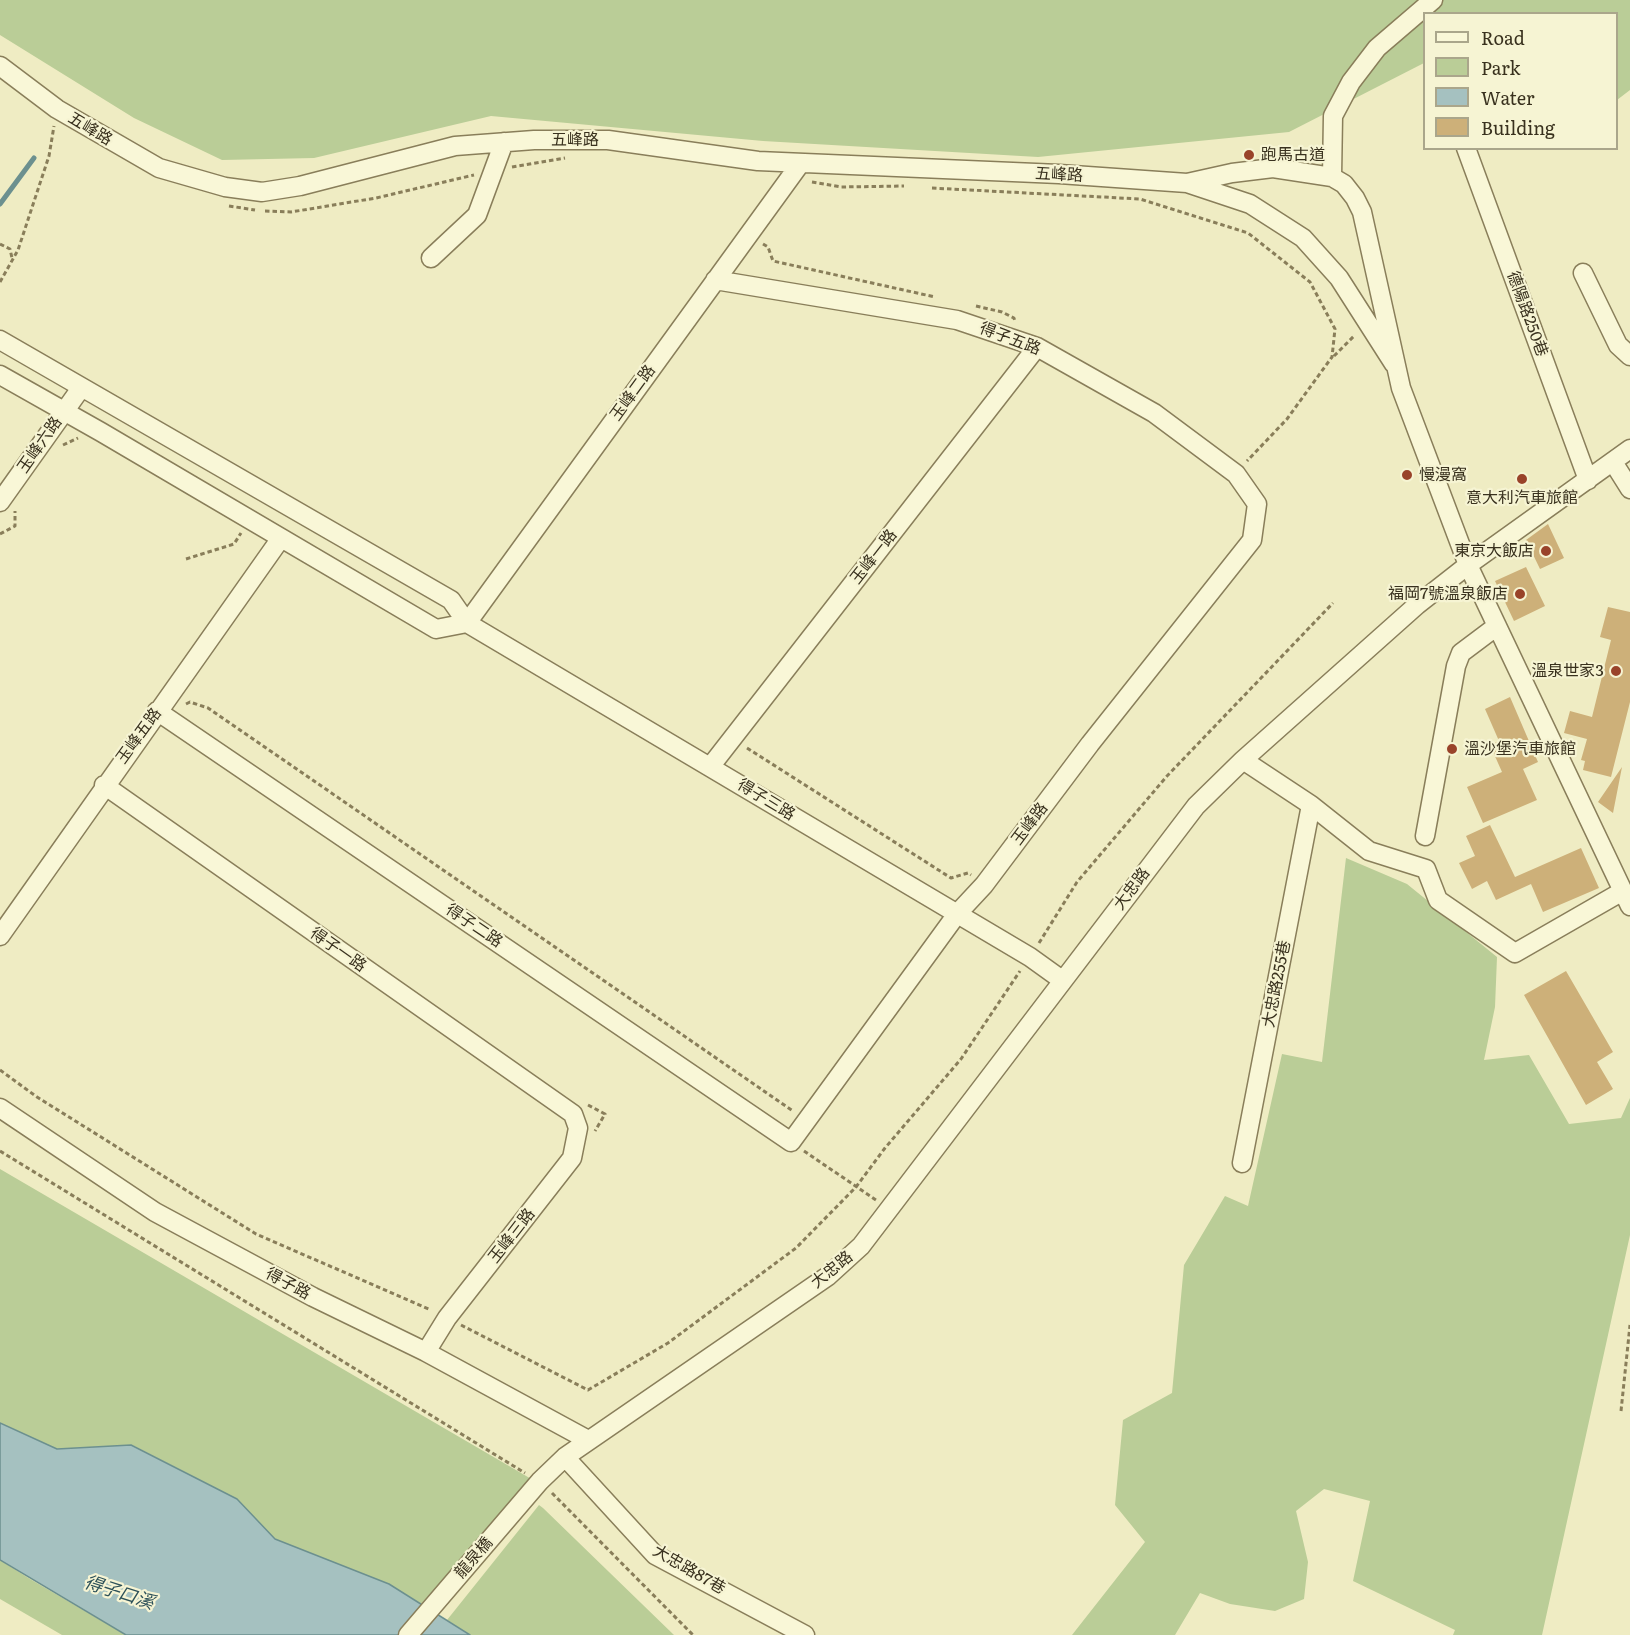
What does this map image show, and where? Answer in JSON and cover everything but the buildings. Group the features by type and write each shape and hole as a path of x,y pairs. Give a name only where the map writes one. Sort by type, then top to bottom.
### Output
{"street":[{"path":"1332,177 1333,116 1351,82 1377,48 1433,0"},
{"name":"五峰路","path":"0,66 57,109 159,168 225,187 262,192 300,186 455,146 504,142 608,140 758,161 1059,174 1188,183 1250,204 1303,238 1339,278 1394,364"},
{"path":"431,258 477,215 504,142"},
{"name":"德陽路250巷","path":"1467,150 1588,480"},
{"name":"玉峰二路","path":"467,623 800,164"},
{"name":"五峰路","path":"1188,183 1232,172 1272,168 1332,177 1344,184 1355,198 1362,212 1394,364 1468,565"},
{"path":"1583,273 1618,345 1630,356"},
{"name":"得子五路","path":"716,280 957,320 1038,348 1154,413 1236,474 1257,504"},
{"path":"0,340 451,600 467,623 436,629 0,375"},
{"name":"玉峰一路","path":"710,767 1038,348"},
{"name":"玉峰六路","path":"0,502 81,388"},
{"name":"大忠路","path":"540,1481 565,1457 588,1440 828,1276 861,1246 1196,806 1368,646 1468,565 1630,449"},
{"path":"1613,462 1630,489"},
{"name":"玉峰路","path":"796,1135 957,914 984,885 1090,744 1252,540 1257,504"},
{"name":"玉峰五路","path":"0,936 104,785 163,715 281,538"},
{"path":"1243,760 1311,804 1369,851 1426,869 1438,900 1515,953 1626,899 1468,565"},
{"name":"得子三路","path":"467,623 1030,957 1062,980"},
{"path":"1425,836 1456,666 1461,653 1497,626"},
{"name":"得子二路","path":"163,715 796,1135"},
{"name":"得子一路","path":"104,785 573,1114"},
{"name":"大忠路255巷","path":"1242,1163 1311,804"},
{"name":"得子路","path":"0,1108 155,1212 313,1298 426,1352 588,1440"},
{"name":"玉峰三路","path":"426,1352 447,1318 572,1158 578,1128 573,1114"},
{"name":"大忠路87巷","path":"565,1457 655,1555 805,1635"},
{"name":"龍泉橋","path":"408,1635 540,1481"}],"path":[{"path":"0,282 12,259 48,156 57,109"},
{"path":"749,235 768,248 773,261 944,299"},
{"path":"0,244 10,249 12,259"},
{"path":"967,304 1014,318 1016,326 1011,339"},
{"path":"1332,357 1367,323"},
{"path":"60,448 69,440 80,437"},
{"path":"0,534 15,526 15,511 22,502"},
{"path":"186,559 234,544 246,526"},
{"path":"163,715 189,702 208,708 800,1116 796,1135 889,1209"},
{"path":"732,739 951,878 968,873 984,885"},
{"path":"0,1151 540,1481 693,1635"},
{"path":"1622,1412 1630,1325"}],"green space":[{"path":"0,0 1630,0 1630,90 1618,99 1618,12 1423,12 1423,64 1289,132 1038,157 763,141 491,116 314,158 222,160 134,118 0,35"},
{"path":"1346,858 1407,884 1497,957 1495,1007 1484,1060 1529,1055 1569,1124 1621,1118 1630,1098 1630,1235 1542,1635 1453,1635 1455,1630 1353,1581 1370,1501 1324,1489 1296,1511 1308,1562 1304,1599 1275,1611 1230,1604 1200,1593 1175,1635 1072,1635 1145,1542 1115,1505 1123,1420 1172,1393 1184,1265 1225,1196 1248,1206 1282,1054 1322,1062"},
{"path":"0,1169 533,1480 421,1604 389,1584 275,1539 237,1499 132,1445 57,1449 0,1423"},
{"path":"539,1505 674,1635 470,1635 447,1620"},
{"path":"0,1560 126,1635 62,1635 0,1599"}],"water":[{"name":"得子口溪","path":"0,1423 57,1449 131,1445 237,1499 275,1539 389,1584 470,1635 126,1635 0,1560"}],"waterway":[{"path":"0,204 34,158"}],"place":[{"name":"跑馬古道","path":"1249,155"},
{"name":"慢漫窩","path":"1407,475"},
{"name":"意大利汽車旅館","path":"1522,479"},
{"name":"東京大飯店","path":"1546,551"},
{"name":"福岡7號溫泉飯店","path":"1520,594"},
{"name":"溫泉世家3","path":"1616,671"},
{"name":"溫沙堡汽車旅館","path":"1452,749"}]}
